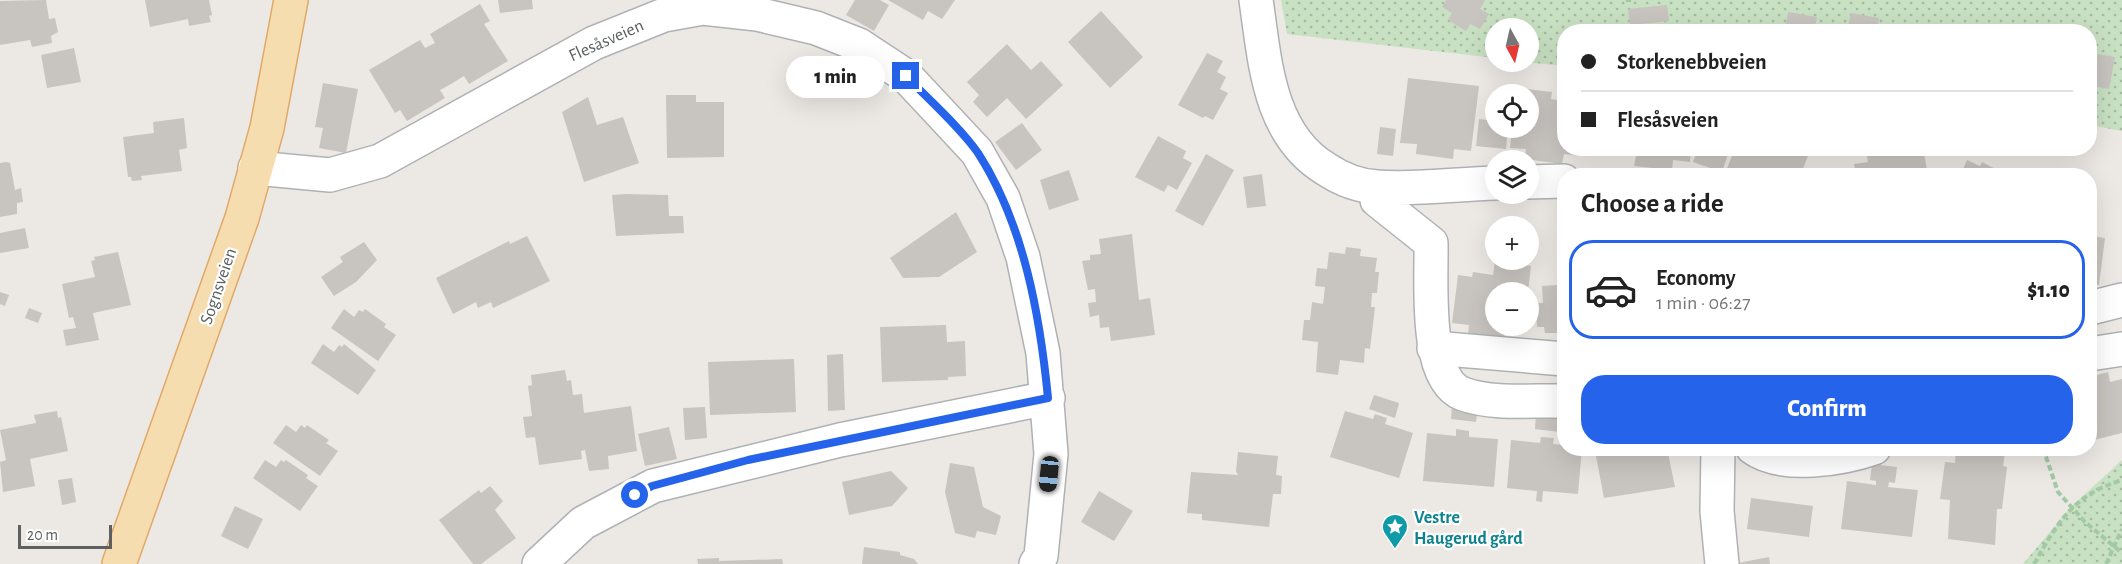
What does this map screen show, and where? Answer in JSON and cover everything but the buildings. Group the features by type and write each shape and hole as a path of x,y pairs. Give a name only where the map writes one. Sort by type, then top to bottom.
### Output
{"main road":[{"name":"Sognsveien","path":"120,564 224,270 255,168 269,118 291,0"}],"street":[{"path":"1256,0 1273,100 1288,135 1311,160 1342,179 1376,187 1485,183"},
{"name":"Flesåsveien","path":"255,168 330,175 380,161 594,43 664,15 703,8 757,14 816,28 859,45 906,76 977,152 1003,198 1023,257 1043,353 1048,398 1052,453 1041,561"},
{"path":"1539,182 1557,181"},
{"path":"1376,187 1377,200 1431,243 1434,348 1443,376 1462,394 1500,400 1557,400"},
{"path":"2097,306 2122,300"},
{"path":"1434,348 1557,358"},
{"path":"2097,353 2122,349"},
{"path":"539,564 583,523 652,486 840,440 1048,398"},
{"path":"1718,456 1717,511 1722,564"},
{"path":"1780,456 1790,459 1822,461 1842,456"}],"path":[{"path":"1626,0 1631,0"},
{"path":"2046,456 2058,492 2085,522 2122,553"},
{"path":"2034,564 2072,506 2107,484 2122,480"},
{"path":"2106,564 2122,529"}],"green space":[{"path":"1281,0 2122,0 2122,131 2097,126 2097,24 1557,24 1557,65 1539,63 1539,18 1485,18 1485,57 1287,34"},
{"path":"2122,460 2122,564 2023,564 2072,506"}],"place":[{"name":"Vestre Haugerud gård","path":"1395,550"}],"route":[{"path":"635,495 652,486 748,460 952,416 1048,398 1043,353 1023,257 1003,198 977,152 906,76"}]}
